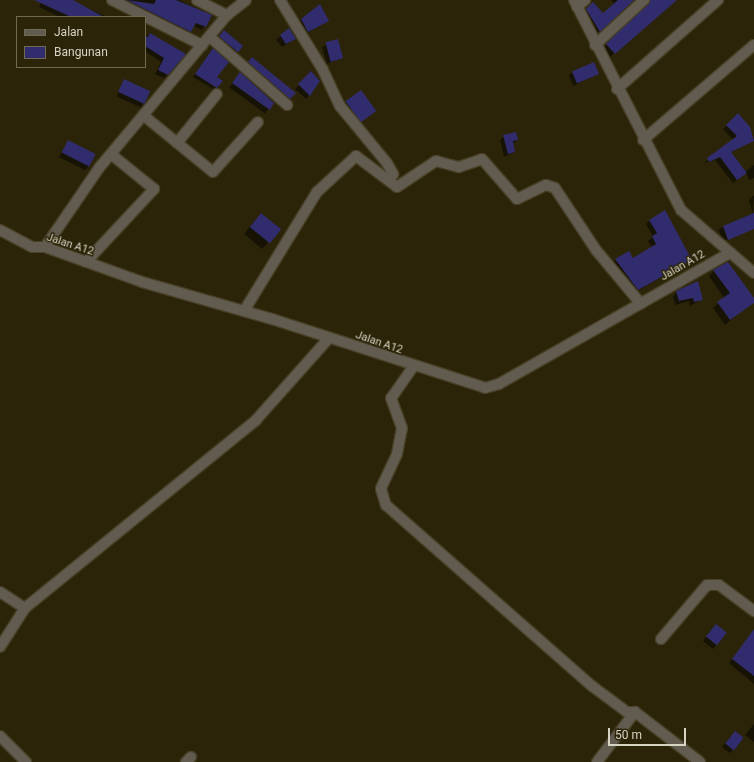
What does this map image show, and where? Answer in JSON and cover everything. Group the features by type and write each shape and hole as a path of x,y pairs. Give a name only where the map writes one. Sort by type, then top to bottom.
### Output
{"street":[{"path":"112,0 143,16"},
{"path":"197,0 227,15"},
{"path":"45,247 111,154 227,15 246,0"},
{"path":"280,0 323,70 340,106 386,163 393,174 388,179"},
{"path":"585,0 576,4 617,89 681,210 754,273"},
{"path":"595,45 644,0"},
{"path":"617,89 718,0"},
{"path":"146,17 202,46"},
{"path":"210,37 287,105"},
{"path":"643,140 754,45"},
{"path":"177,143 217,94"},
{"path":"144,115 213,172 258,122"},
{"path":"86,262 154,189 111,154"},
{"path":"244,311 316,192 341,166 356,156 400,187 436,161 459,167 482,159 517,199 546,185 555,188 596,250 641,304"},
{"name":"Jalan A12","path":"0,230 32,247 45,247 86,262 329,338 477,387 492,387 730,253"},
{"path":"0,647 25,608 256,420 329,338"},
{"path":"413,367 391,398 402,428 397,454 381,489 386,505 592,686 627,712 635,712 700,762"},
{"path":"661,639 707,585 719,585 754,611"},
{"path":"0,592 25,608"},
{"path":"597,762 635,712"},
{"path":"0,736 26,762"}],"building":[{"path":"34,0 73,0 102,16 69,16"},
{"path":"127,0 154,4 156,0 176,0 212,15 206,27 196,23 191,32"},
{"path":"618,0 634,0 600,32 586,9 593,2 603,13"},
{"path":"650,0 677,0 615,54 606,44"},
{"path":"320,4 329,21 308,32 301,19"},
{"path":"289,28 296,39 286,44 280,35"},
{"path":"224,30 243,46 238,52 219,36"},
{"path":"150,33 186,54 168,75 158,70 164,58 146,47 146,36 148,37"},
{"path":"338,39 343,58 331,62 325,42"},
{"path":"213,48 229,62 217,77 223,81 217,88 195,74"},
{"path":"252,57 296,93 290,99 248,62"},
{"path":"594,62 599,74 577,83 572,71"},
{"path":"311,71 320,81 310,96 298,84"},
{"path":"240,72 274,103 270,110 232,83"},
{"path":"124,79 150,91 144,104 118,92"},
{"path":"361,90 376,111 361,122 346,101"},
{"path":"738,113 750,127 754,141 731,152 747,173 737,180 720,157 709,162 707,158 737,136 726,125"},
{"path":"516,132 518,140 513,141 515,152 508,154 503,135"},
{"path":"68,140 96,154 89,167 62,152"},
{"path":"665,210 692,260 638,290 615,259 629,251 633,258 656,244 652,236 657,233 649,220"},
{"path":"261,213 281,229 270,243 250,227"},
{"path":"754,213 754,229 728,240 723,226"},
{"path":"728,262 754,298 754,303 730,320 717,302 730,293 713,270"},
{"path":"698,281 703,300 694,302 693,298 679,301 676,291"},
{"path":"716,624 727,633 717,645 706,636"},
{"path":"754,629 754,676 732,659"},
{"path":"735,731 744,738 734,750 725,744"}]}
